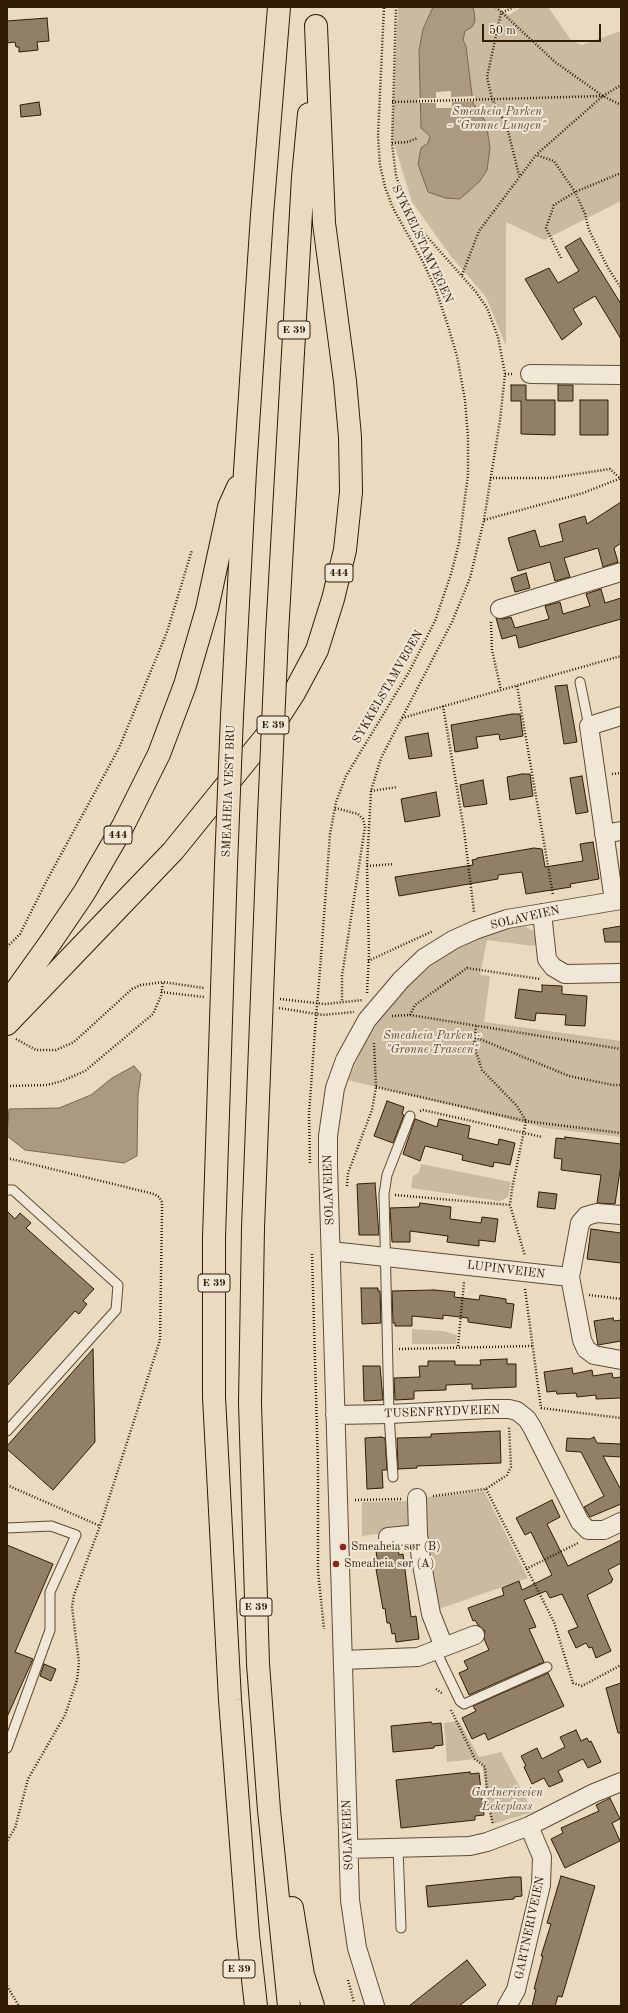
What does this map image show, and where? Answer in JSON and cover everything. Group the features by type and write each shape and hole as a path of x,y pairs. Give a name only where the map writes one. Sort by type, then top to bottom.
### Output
{"highway":[{"name":"E 39","path":"245,471 262,215 279,7"},
{"name":"E 39","path":"288,2006 269,1810 258,1664 250,1403 253,1228 277,634 303,177 317,17"},
{"name":"444","path":"12,1019 172,851 267,735 294,693 317,650 333,599 345,550 351,492 350,437 345,381 324,223 317,17"},
{"name":"SMEAHEIA VEST BRU","path":"245,471 226,865 214,1238 214,1397 230,1700 248,1935"},
{"name":"444","path":"12,1019 50,943 84,893 124,826 159,754 185,685 207,609 229,506 245,471"},
{"name":"E 39","path":"269,1810 284,1837 290,1895 303,1975 313,2006"},
{"name":"E 39","path":"242,2006 238,1955 248,1935"},
{"name":"E 39","path":"248,1935 256,2006"}],"street":[{"path":"530,374 621,375"},
{"path":"496,613 621,572"},
{"path":"618,900 612,832 589,726 621,716"},
{"name":"SOLAVEIEN","path":"375,2006 357,1948 350,1900 335,1415 332,1251 328,1164 328,1136 335,1088 345,1060 367,1020 401,980 424,958 453,940 507,919 618,900"},
{"path":"542,913 547,959 553,967 565,974 621,973"},
{"path":"621,1216 597,1213 586,1216 580,1223 570,1277 582,1340 586,1349 594,1355 621,1360"},
{"name":"LUPINVEIEN","path":"332,1251 570,1277"},
{"name":"TUSENFRYDVEIEN","path":"335,1415 509,1409 517,1411 527,1419"},
{"path":"527,1419 580,1522 588,1530 604,1530 621,1522"},
{"path":"417,1498 418,1534 431,1614 440,1649"},
{"path":"388,1537 418,1534"},
{"path":"343,1660 412,1657 440,1649 475,1635"},
{"path":"348,1849 470,1846 508,1836 594,1793 621,1782"},
{"name":"GARTNERIVEIEN","path":"507,2006 516,1990 541,1885 542,1857 529,1826"}],"lane":[{"path":"580,682 589,726"},
{"path":"394,1477 384,1256 384,1194 387,1175 410,1116"},
{"path":"7,1190 13,1190 118,1285 116,1310 7,1432"},
{"path":"7,1528 51,1526 76,1535 50,1592 50,1630 7,1748"},
{"path":"440,1649 460,1701 464,1704 547,1667"},
{"path":"398,1848 401,1928"}],"path":[{"name":"SYKKELSTAMVEGEN","path":"315,1031 330,834 335,808 346,776 409,672 435,621 451,574 459,543 468,475 468,437 465,400 457,356 436,290 423,262 393,208 385,187 380,165 378,136 384,7"},
{"path":"277,998 312,1004 367,1000 369,955 367,866 371,791 381,758 452,622 467,585 484,520 500,420 504,367 498,337 486,308 476,292 462,275 422,231 406,203 396,176 392,143 392,102 396,7"},
{"path":"496,7 555,62 603,96 621,105"},
{"path":"501,13 514,7"},
{"path":"501,13 487,77 492,99 507,127 519,175"},
{"path":"462,275 479,231 519,175 536,155 603,96 621,85"},
{"path":"392,102 603,96"},
{"path":"392,143 407,142 418,138"},
{"path":"536,155 554,161 575,192 586,214 592,236 608,268 621,288"},
{"path":"561,258 546,228 554,205 575,192 621,173"},
{"path":"484,520 583,494 621,478 610,469 550,478 490,478"},
{"path":"7,947 20,934 47,880 119,748 167,632 192,550"},
{"path":"496,613 492,650 501,690"},
{"path":"402,718 621,656"},
{"path":"517,686 553,896"},
{"path":"443,706 464,830 474,912"},
{"path":"371,791 396,787"},
{"path":"335,808 358,814 363,819 365,827 342,976 342,1002"},
{"path":"367,866 394,864"},
{"path":"410,1016 415,1005 466,968 561,981 565,974"},
{"path":"12,1019 25,1045 45,1051 66,1046 84,1033 132,989 149,982 163,982 205,988"},
{"path":"7,1086 47,1085 62,1082 85,1071 153,1014 163,982"},
{"path":"161,992 204,997"},
{"path":"278,1008 323,1015 356,1012"},
{"path":"384,1015 399,1017 410,1016 621,1049"},
{"path":"476,1026 474,1046 482,1070 517,1106 526,1121 510,1205 525,1253 524,1272 532,1346 541,1408"},
{"path":"475,1037 569,1076 613,1085 621,1085"},
{"path":"376,1087 526,1121 621,1133"},
{"path":"410,1116 423,1110 542,1137"},
{"path":"7,1158 154,1194 159,1197 162,1202 160,1340 100,1526 74,1595 72,1607 79,1663 72,1697 65,1715 28,1779 15,1828 7,1841"},
{"path":"384,1194 510,1205"},
{"path":"458,1346 465,1280"},
{"path":"388,1349 458,1346 532,1346"},
{"path":"501,1427 509,1427 527,1419 541,1408 621,1418"},
{"path":"355,1500 417,1498 486,1489 508,1475 511,1467 509,1427"},
{"path":"7,1485 100,1526"},
{"path":"486,1489 554,1622 573,1683 582,1686 621,1665"},
{"path":"526,1569 581,1542 588,1530"},
{"path":"436,1689 444,1695"},
{"path":"451,1709 475,1759 485,1767 488,1804 493,1825"},
{"path":"7,1986 19,2006"}],"green space":[{"name":"Smeaheia Parken - \"Grønne Lungen\"","path":"398,7 496,7 509,15 521,7 548,7 571,40 582,45 621,31 621,201 544,240 506,222 506,346 486,297 450,255 412,202 392,137"},
{"name":"Smeaheia Parken - \"Grønne Traseen\"","path":"524,926 534,931 538,942 533,946 487,940 480,975 490,976 484,1022 621,1041 621,1137 545,1128 348,1080 365,1041 398,994 438,960 467,943 509,929"},
{"path":"421,1164 511,1182 508,1197 500,1201 411,1188 413,1176 419,1173"},
{"path":"412,1329 443,1331 457,1335 456,1344 412,1344"},
{"path":"484,1491 528,1578 436,1610 420,1498"},
{"path":"414,1501 414,1516 406,1527 398,1531 362,1536 362,1502"},
{"name":"Gartneriveien Lekeplass","path":"459,1721 479,1757 501,1752 533,1812 492,1824 482,1764 475,1759 447,1762 444,1723"}],"shaded area":[{"path":"433,7 472,7 474,11 475,21 472,27 465,31 463,40 466,46 473,103 486,122 490,148 487,170 480,181 460,199 445,198 428,192 418,164 421,148 428,143 430,136 421,128 419,51 423,29"},
{"path":"134,1066 141,1074 138,1095 137,1156 124,1163 25,1150 7,1136 9,1109 59,1108 91,1095 112,1078"}],"pier":[{"path":"451,91 451,97 475,96 475,101 452,102 452,108 436,108 436,103 418,103 418,98 436,98 436,92"}],"building":[{"path":"47,18 49,41 37,42 38,50 19,52 19,47 16,47 15,42 7,43 7,21"},
{"path":"39,102 41,115 21,117 20,105"},
{"path":"580,238 621,304 621,339 595,296 573,309 582,324 562,340 525,279 549,268 558,283 579,271 565,247"},
{"path":"511,385 526,385 526,400 555,400 555,435 521,434 521,401 511,401"},
{"path":"558,385 573,385 573,401 558,401"},
{"path":"580,400 608,400 608,435 580,435"},
{"path":"621,502 621,543 614,548 618,562 603,567 598,548 564,558 570,577 555,581 550,562 518,571 508,538 535,530 540,547 563,541 559,524 585,516 587,524"},
{"path":"526,573 530,588 515,592 511,578"},
{"path":"601,589 605,603 621,598 621,619 519,648 516,635 502,639 496,618 503,619 511,617 515,628 549,619 545,606 560,602 563,614 590,606 586,594"},
{"path":"567,685 577,742 564,744 555,686"},
{"path":"512,714 520,714 523,736 500,740 499,734 476,737 478,748 455,752 451,725"},
{"path":"428,733 432,756 409,759 405,737"},
{"path":"530,774 533,796 510,800 507,777"},
{"path":"582,776 588,812 576,814 570,778"},
{"path":"483,780 487,804 464,807 460,785"},
{"path":"436,792 440,816 405,822 401,799"},
{"path":"593,842 599,879 570,884 571,887 526,894 522,872 498,875 498,879 399,896 395,877 473,865 472,860 477,858 534,848 542,849 545,867 583,861 580,844"},
{"path":"621,926 621,942 605,942 603,929"},
{"path":"542,985 562,986 562,994 587,996 585,1026 565,1025 566,1015 536,1013 535,1021 515,1018 519,989 542,992"},
{"path":"387,1101 404,1107 402,1114 404,1115 393,1143 374,1136"},
{"path":"415,1119 437,1127 439,1119 470,1126 468,1138 498,1145 499,1139 515,1143 510,1165 494,1162 493,1167 462,1160 463,1155 425,1146 420,1161 403,1154"},
{"path":"565,1137 621,1144 621,1164 615,1204 597,1203 601,1175 561,1170 562,1159 554,1158 556,1138 565,1139"},
{"path":"375,1183 379,1235 359,1235 357,1184"},
{"path":"539,1192 557,1194 555,1209 537,1207"},
{"path":"420,1203 451,1207 450,1219 481,1223 482,1217 498,1219 495,1242 479,1240 479,1246 447,1242 448,1236 410,1231 410,1242 392,1242 390,1208 419,1207"},
{"path":"7,1211 15,1219 20,1213 31,1223 26,1228 94,1289 83,1301 87,1304 79,1314 75,1311 7,1386"},
{"path":"591,1229 621,1233 621,1263 587,1259"},
{"path":"361,1288 378,1288 378,1291 380,1291 381,1323 362,1324"},
{"path":"434,1290 455,1292 454,1297 479,1300 480,1295 506,1299 506,1303 514,1304 511,1328 468,1322 468,1318 443,1315 443,1319 412,1316 412,1326 395,1326 395,1323 393,1323 392,1291"},
{"path":"613,1318 614,1321 621,1320 621,1341 598,1345 594,1321"},
{"path":"93,1349 95,1442 53,1490 7,1449 7,1446"},
{"path":"507,1359 507,1364 516,1364 516,1387 472,1389 472,1384 446,1385 446,1390 414,1391 414,1399 395,1400 394,1378 420,1377 419,1366 428,1366 428,1361 455,1361 455,1365 481,1365 480,1360"},
{"path":"363,1366 380,1366 383,1400 364,1401"},
{"path":"572,1368 573,1374 592,1370 593,1376 612,1373 613,1378 621,1377 621,1398 596,1399 596,1395 577,1397 576,1393 557,1394 556,1391 547,1392 544,1372"},
{"path":"500,1431 501,1463 417,1466 417,1468 398,1469 397,1438 431,1437 431,1434"},
{"path":"594,1437 597,1443 621,1444 621,1457 603,1456 621,1490 621,1504 590,1517 584,1507 604,1496 581,1452 566,1451 567,1438 590,1439"},
{"path":"365,1438 385,1438 387,1470 382,1470 383,1488 367,1489"},
{"path":"552,1500 560,1517 547,1524 568,1566 621,1540 621,1563 608,1570 613,1580 611,1581 612,1582 587,1595 611,1651 596,1658 592,1647 589,1648 586,1643 576,1648 568,1631 578,1627 562,1594 550,1598 546,1591 524,1600 536,1627 529,1629 544,1662 469,1695 459,1673 468,1669 464,1661 489,1650 484,1639 485,1631 475,1620 473,1621 468,1608 504,1595 502,1588 519,1581 522,1590 552,1575 531,1532 525,1535 516,1518"},
{"path":"7,1545 53,1564 15,1652 33,1659 7,1717"},
{"path":"398,1547 399,1555 403,1554 411,1617 416,1616 419,1639 396,1642 395,1633 392,1634 390,1623 387,1623 385,1608 383,1609 376,1569 378,1569 376,1550"},
{"path":"44,1664 56,1669 51,1681 40,1676"},
{"path":"548,1673 564,1706 488,1740 485,1733 472,1739 462,1718 476,1711 473,1706"},
{"path":"621,1683 621,1733 618,1733 606,1688"},
{"path":"431,1722 432,1724 441,1723 443,1745 434,1746 434,1748 393,1752 391,1726"},
{"path":"576,1730 581,1741 587,1738 589,1742 591,1741 601,1762 588,1768 583,1759 558,1771 563,1781 549,1787 544,1778 532,1784 524,1767 526,1766 521,1756 537,1748 542,1759 565,1747 560,1737"},
{"path":"470,1772 470,1774 479,1773 484,1815 475,1816 475,1820 401,1828 396,1780"},
{"path":"610,1798 620,1819 612,1823 620,1841 565,1868 551,1839 563,1833 561,1828 599,1811 596,1805"},
{"path":"561,1876 595,1886 562,1997 558,1996 555,2006 532,2006 536,1989 534,1989 543,1956 541,1956 551,1924 547,1923"},
{"path":"521,1877 522,1896 514,1897 514,1899 428,1907 426,1886"},
{"path":"467,1960 486,1985 459,2006 409,2006"}],"place":[{"name":"Smeaheia sør (B)","path":"343,1547"},
{"name":"Smeaheia sør (A)","path":"336,1564"}]}
